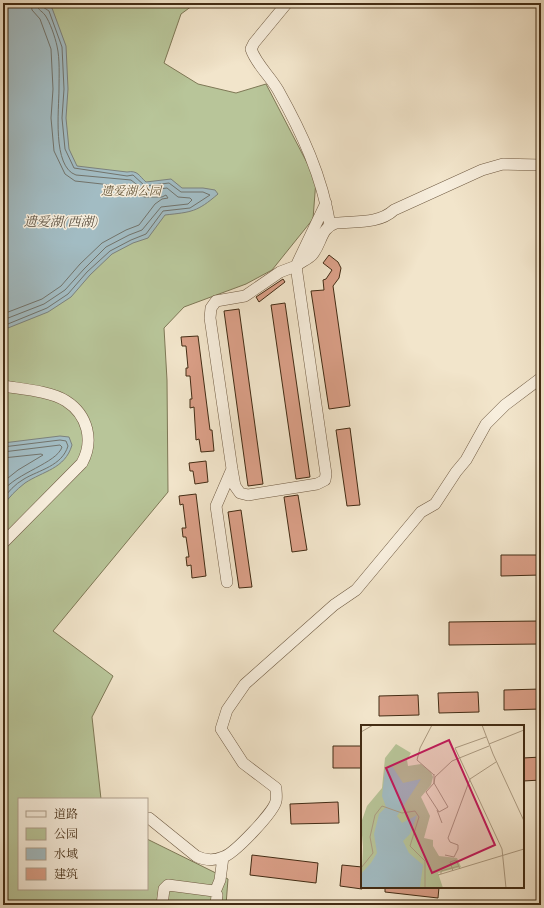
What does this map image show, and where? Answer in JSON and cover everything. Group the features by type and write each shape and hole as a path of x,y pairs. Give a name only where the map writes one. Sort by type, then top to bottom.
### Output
{"lane":[{"path":"287,3 254,43 251,49 254,57 262,65 301,132 315,167 326,204 330,225"},
{"path":"326,204 296,266 326,474 325,480 317,484 248,495 240,493 235,486 232,469 210,318 211,308 216,300 245,296 280,272 296,266 313,254 324,230 330,225 336,223 379,220 388,216 394,210 428,194 482,170 502,164 541,165"},
{"path":"149,818 196,856 205,860 223,857 231,853 261,823 276,802 276,788 242,763 221,730 222,720 227,710 245,684 334,606 356,590 421,512 435,504 456,472 466,460 486,424 505,405 541,378"},
{"path":"3,386 54,396 66,401 82,416 89,436 86,456 82,463 3,543"},
{"path":"227,582 216,506 232,469"},
{"path":"216,905 217,895 215,892 220,880 223,857"},
{"path":"162,905 164,889 168,885 215,892"}],"green space":[{"name":"遗爱湖公园","path":"3,3 196,3 181,14 164,63 198,84 236,93 266,84 316,180 313,219 272,270 246,284 184,307 164,328 167,380 168,492 53,631 113,676 92,717 101,798 18,798 18,890 148,890 148,839 228,879 226,905 3,905"}],"water":[{"name":"遗爱湖(西湖)","path":"6,3 43,3 52,8 66,46 68,89 66,118 69,149 77,166 134,172 146,182 171,179 182,188 203,188 215,190 218,194 194,210 165,215 148,238 133,243 112,254 90,275 71,297 48,312 3,330 3,6"},
{"path":"60,436 69,437 72,445 69,453 59,464 25,483 3,506 3,443"}],"building":[{"path":"329,255 338,262 341,268 339,278 333,286 350,406 329,409 311,291 324,290 323,280 326,279 332,270 323,263"},
{"path":"283,279 285,282 259,302 256,297"},
{"path":"285,303 310,477 296,479 271,305"},
{"path":"239,309 263,484 248,486 224,311"},
{"path":"198,336 214,451 201,452 199,439 196,440 194,407 190,408 190,399 192,399 190,376 186,376 186,368 188,368 186,346 182,346 181,337"},
{"path":"350,428 360,505 347,506 336,430"},
{"path":"206,461 208,482 195,484 193,471 190,471 189,463"},
{"path":"196,494 206,576 192,578 191,565 187,566 186,557 189,557 186,537 183,537 182,528 186,528 183,504 180,505 179,496"},
{"path":"298,495 307,550 292,552 284,497"},
{"path":"241,510 252,587 239,588 228,512"},
{"path":"501,555 541,555 541,575 501,576"},
{"path":"541,621 541,644 449,645 449,622"},
{"path":"541,689 541,709 504,710 504,690"},
{"path":"478,692 479,712 439,713 438,693"},
{"path":"418,695 419,715 379,716 379,696"},
{"path":"333,746 361,746 361,768 333,768"},
{"path":"541,757 541,780 524,781 524,758"},
{"path":"338,802 339,823 291,824 290,804"},
{"path":"252,855 318,863 316,883 250,875"},
{"path":"342,865 361,867 362,889 340,886"},
{"path":"385,888 439,888 438,898 385,892"}]}
